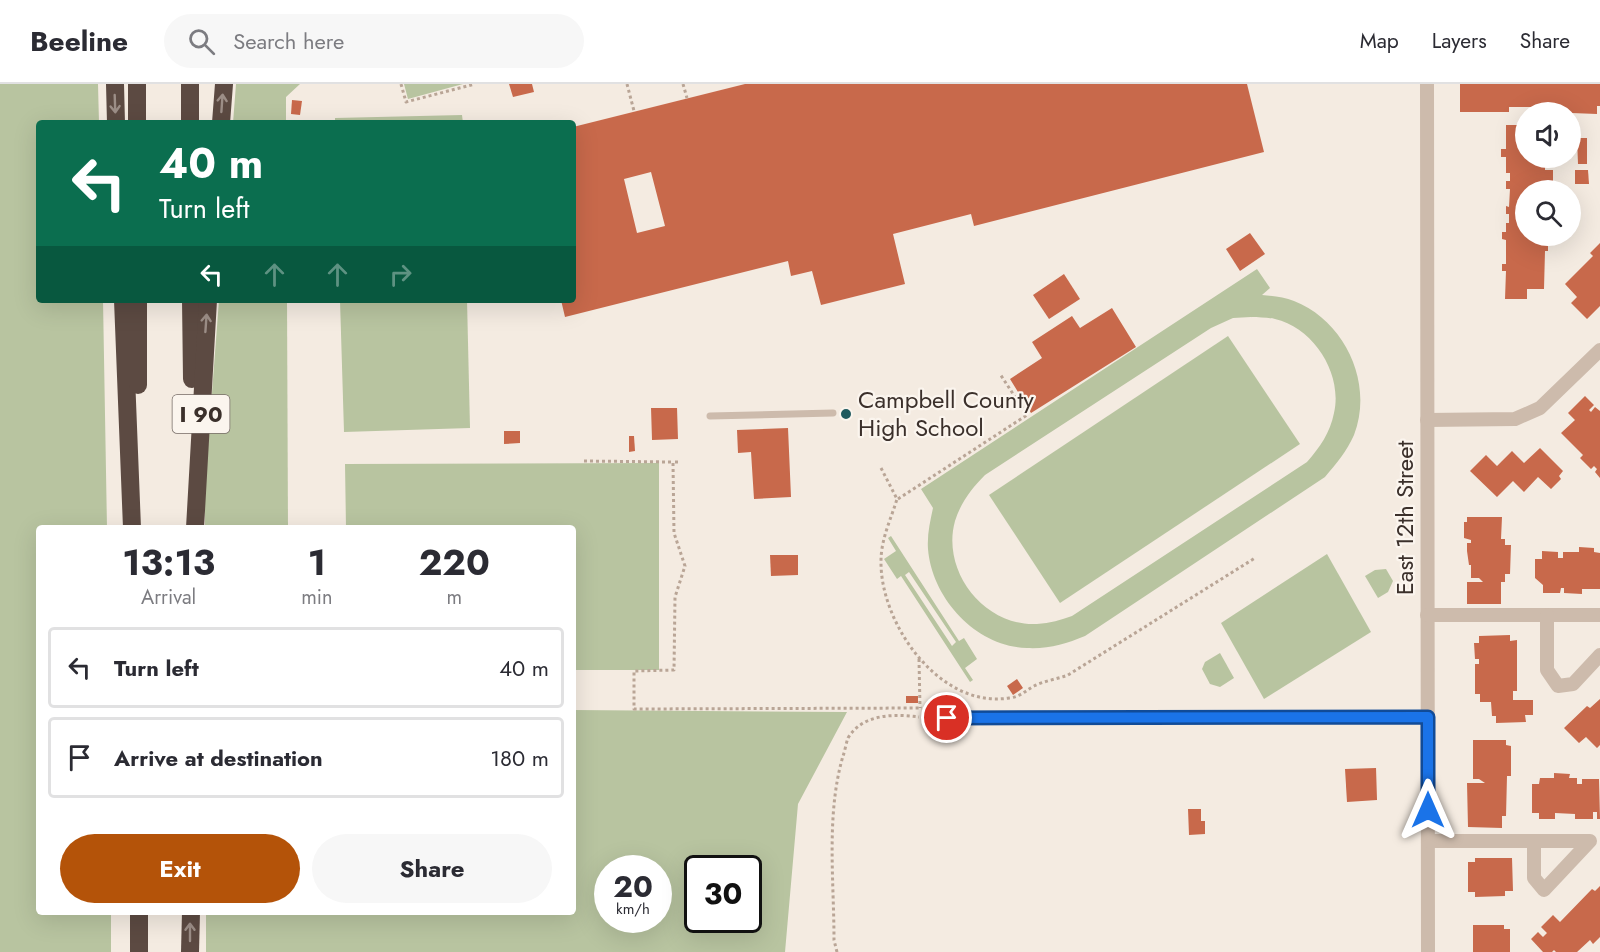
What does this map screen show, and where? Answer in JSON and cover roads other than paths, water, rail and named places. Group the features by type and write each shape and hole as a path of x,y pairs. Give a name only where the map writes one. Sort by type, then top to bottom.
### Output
{"highway":[{"path":"115,84 116,120"},
{"path":"137,84 137,120"},
{"path":"190,84 190,120"},
{"path":"221,120 224,84"},
{"path":"123,303 132,525"},
{"name":"I 90","path":"138,303 139,525"},
{"name":"I 90","path":"191,303 194,525"},
{"name":"I 90","path":"194,525 208,303"},
{"path":"139,915 139,952"},
{"path":"190,915 190,952"}],"street":[{"name":"East 12th Street","path":"1427,84 1428,952"},
{"path":"1427,420 1515,419 1540,408 1598,358"},
{"path":"1427,615 1600,615"},
{"path":"1547,615 1547,670 1558,686 1573,684 1600,655"},
{"path":"1428,841 1534,841 1590,841 1544,890 1534,878 1534,841"}],"lane":[{"path":"710,416 833,413"},
{"path":"930,718 1428,717"}],"place":[{"name":"Campbell County High School","path":"846,414"}]}
